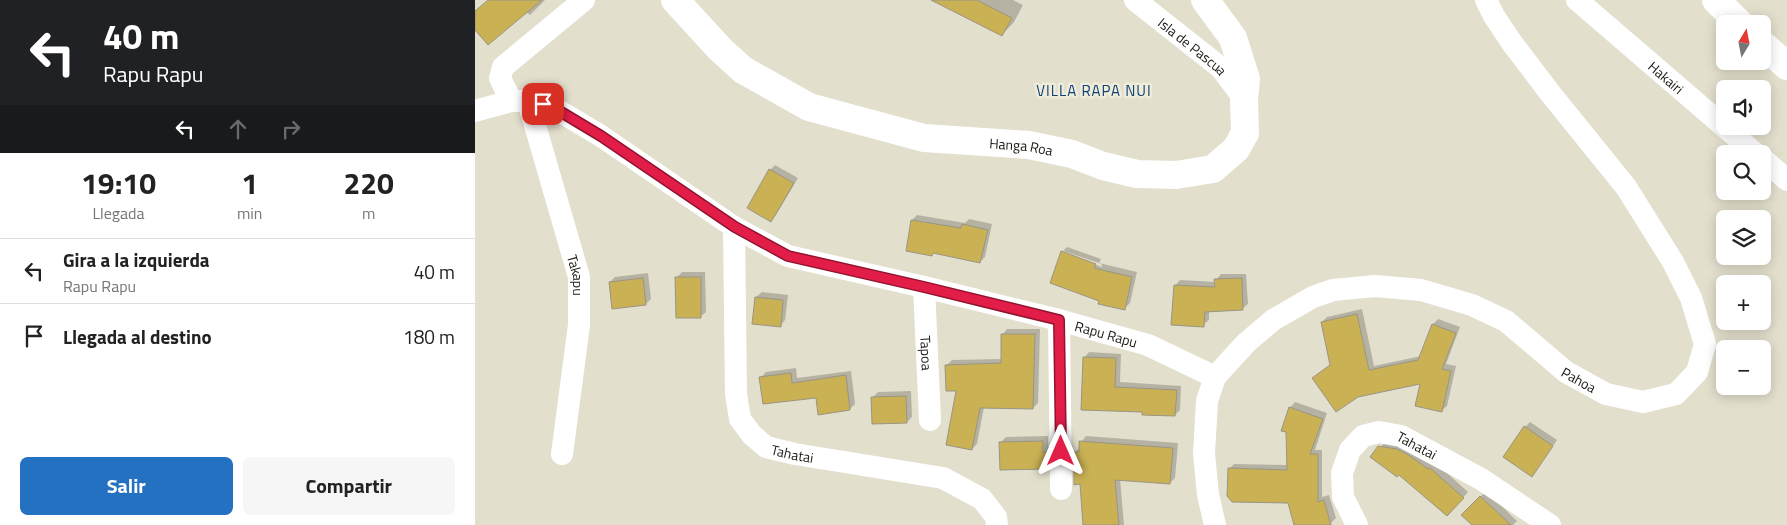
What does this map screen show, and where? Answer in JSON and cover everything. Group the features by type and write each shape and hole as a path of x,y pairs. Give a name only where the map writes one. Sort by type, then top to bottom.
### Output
{"street":[{"name":"Takapu","path":"563,454 579,324 579,277 520,101 500,78 503,67 584,0"},
{"name":"Hanga Roa","path":"675,0 720,50 738,65 770,86 809,107 924,138 1029,145 1072,154 1103,166 1137,174 1176,175 1213,169 1236,149 1245,133 1244,99 1246,79 1233,38 1205,0"},
{"name":"Isla de Pascua","path":"1135,0 1221,68 1244,99"},
{"name":"Pahoa","path":"1215,525 1208,495 1204,454 1207,401 1215,377 1246,343 1273,320 1313,297 1333,290 1375,286 1421,290 1471,305 1506,321 1566,372 1606,394 1643,402 1676,394 1697,372 1705,344 1691,298 1673,262 1626,187 1512,43 1486,0"},
{"name":"Hakairi","path":"1577,0 1746,145"},
{"path":"1716,0 1731,15"},
{"path":"1771,52 1787,66"},
{"name":"Rapu Rapu","path":"475,111 520,101 543,104 556,109 601,136 735,227 788,256 924,287 1148,344 1215,377"},
{"path":"1771,166 1787,180"},
{"name":"Tahatai","path":"735,227 736,394 740,419 753,435 766,447 795,454 943,478 982,499 996,517 997,525"},
{"name":"Tapoa","path":"924,287 930,420"},
{"path":"1059,320 1061,489"},
{"name":"Tahatai","path":"1357,525 1343,498 1342,473 1350,450 1363,436 1379,432 1401,436 1481,479 1551,525"}],"building":[{"path":"488,0 542,0 488,45 475,30 475,11"},
{"path":"931,0 977,0 1012,18 1002,36"},
{"path":"769,169 794,183 771,222 747,208"},
{"path":"911,220 961,228 962,224 988,230 980,263 933,253 932,256 906,251"},
{"path":"1061,251 1096,264 1094,268 1132,277 1125,310 1098,304 1099,301 1050,283"},
{"path":"675,277 701,277 701,318 676,318"},
{"path":"643,278 646,305 612,309 609,282"},
{"path":"1242,278 1243,310 1205,312 1204,327 1171,325 1174,285 1215,287 1214,279"},
{"path":"755,297 783,300 781,327 752,324"},
{"path":"1357,314 1369,370 1418,360 1432,324 1456,333 1442,369 1451,371 1442,412 1415,406 1420,384 1358,397 1336,412 1312,378 1330,365 1321,322"},
{"path":"1001,334 1035,334 1033,409 980,408 972,450 946,445 956,391 946,391 945,365 1001,363"},
{"path":"1083,357 1116,358 1115,387 1177,390 1175,416 1142,415 1142,412 1081,410"},
{"path":"791,373 792,383 846,375 850,410 818,415 816,398 763,404 759,377"},
{"path":"906,396 907,423 872,424 871,397"},
{"path":"1289,407 1323,419 1310,454 1318,454 1318,502 1324,500 1331,525 1294,525 1288,503 1232,502 1227,496 1228,468 1287,470 1286,432 1281,431"},
{"path":"1524,426 1553,446 1532,477 1503,457"},
{"path":"1043,441 1043,452 1047,452 1048,469 1000,470 999,442"},
{"path":"1079,441 1173,448 1170,484 1115,480 1119,525 1083,525 1080,484 1074,485 1074,452 1079,452"},
{"path":"1378,446 1397,449 1428,469 1430,468 1464,498 1447,516 1399,475 1397,477 1370,457"},
{"path":"1480,496 1511,525 1472,525 1461,515"}],"district":[{"name":"VILLA RAPA NUI","path":"1094,90"}],"route":[{"path":"543,104 556,109 601,136 735,227 788,256 1059,320 1061,451"}]}
